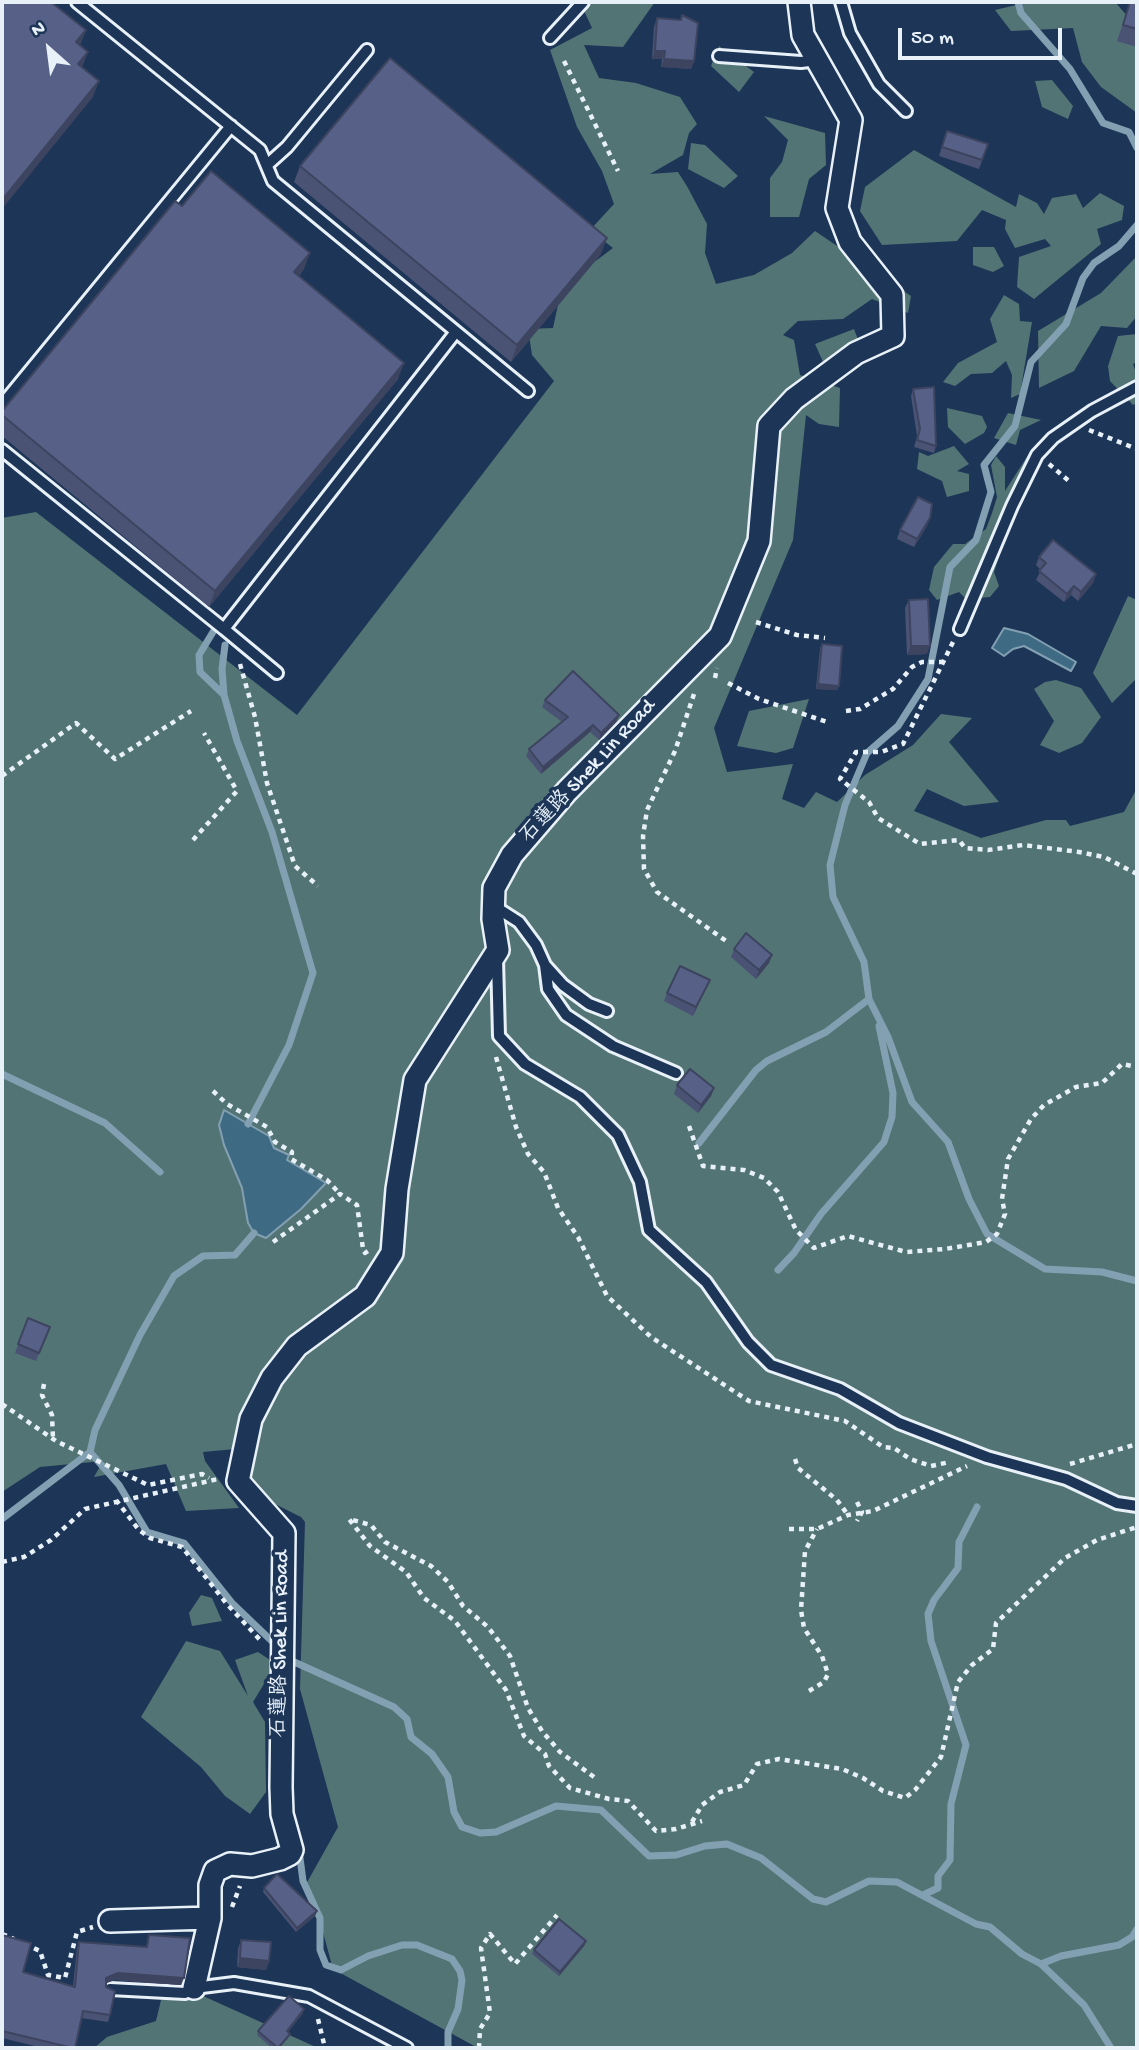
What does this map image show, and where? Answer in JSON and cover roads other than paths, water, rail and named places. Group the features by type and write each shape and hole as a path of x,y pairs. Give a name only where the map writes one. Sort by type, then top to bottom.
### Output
{"street":[{"name":"石蓮路 Shek Lin Road","path":"210,1918 212,1876 215,1871 227,1865 252,1866 285,1857 292,1850 281,1801 284,1533 238,1481 251,1419 272,1378 297,1346 365,1296 392,1253 397,1189 415,1080 498,950 494,888 512,855 567,791 720,636 759,541 769,426 794,399 856,353 893,336 892,295 850,242 836,208 851,120 803,35 799,2"},
{"path":"110,1921 210,1918 194,1987"}],"lane":[{"path":"77,2 260,150 273,181 528,391"},
{"path":"550,38 583,2"},
{"path":"841,2 850,33 879,84 905,111"},
{"path":"267,165 287,147 367,50"},
{"path":"719,57 801,62 817,60"},
{"path":"2,405 231,126"},
{"path":"228,633 455,333"},
{"path":"960,629 1012,506 1037,455 1053,438 1137,387"},
{"path":"2,450 277,673"},
{"path":"494,906 519,922 536,945 545,965 548,989 566,1015 613,1046 676,1073"},
{"path":"498,950 499,1036 525,1064 580,1097 618,1135 640,1182 649,1230 706,1282 748,1342 771,1365 840,1389 899,1423 987,1457 1066,1479 1117,1503 1137,1506"},
{"path":"545,965 563,985 589,1004 607,1011"},
{"path":"110,1989 185,1993 194,1987 234,1983 309,1996 407,2048"}],"water":[{"path":"1004,628 1028,634 1076,662 1071,671 1024,646 1013,649 1004,656 992,648"},
{"path":"224,1110 269,1136 274,1148 289,1155 287,1160 326,1183 301,1209 266,1238 254,1233 248,1223 242,1188 224,1145 219,1125"}],"waterway":[{"path":"1018,2 1021,13 1070,69 1103,123 1129,132 1137,148"},
{"path":"1137,225 1119,246 1094,263 1083,278 1066,324 1031,362 1015,426 984,465 991,492 976,540 950,567 928,679 898,726 867,753 845,805 830,865 833,897 864,962 869,999 888,1037 912,1102 948,1142 969,1199 987,1234 1045,1269 1102,1272 1137,1281"},
{"path":"213,632 199,655 200,672 224,695 237,741 272,832 313,973 289,1045 248,1124"},
{"path":"224,695 222,669 225,645"},
{"path":"699,1143 756,1070 767,1061 826,1032 869,999 870,1002"},
{"path":"778,1270 794,1253 821,1214 884,1142 892,1117 893,1093 879,1026"},
{"path":"2,1074 105,1123 160,1172"},
{"path":"2,1519 90,1452 95,1430 140,1335 174,1276 203,1256 235,1255 254,1233"},
{"path":"90,1452 119,1485 147,1532 184,1543 232,1603 278,1647"},
{"path":"925,1894 938,1888 938,1876 950,1860 951,1804 966,1745 931,1641 928,1614 934,1600 958,1568 959,1542 977,1507"},
{"path":"286,1655 292,1661 394,1707 407,1719 411,1737 432,1754 448,1777 454,1812 462,1827 480,1833 496,1832 556,1806 601,1810 649,1856 676,1855 705,1846 727,1844 761,1858 813,1899 826,1902 869,1881 897,1882 976,1924 990,1927 1022,1954 1041,1964 1084,2005 1111,2048"},
{"path":"300,1858 303,1881 320,1918 320,1950 326,1965 341,1970 368,1956 402,1945 417,1945 452,1959 462,1980 458,2009 448,2032 448,2048"},
{"path":"1041,1964 1061,1956 1119,1945 1132,1937 1137,1929"}]}
